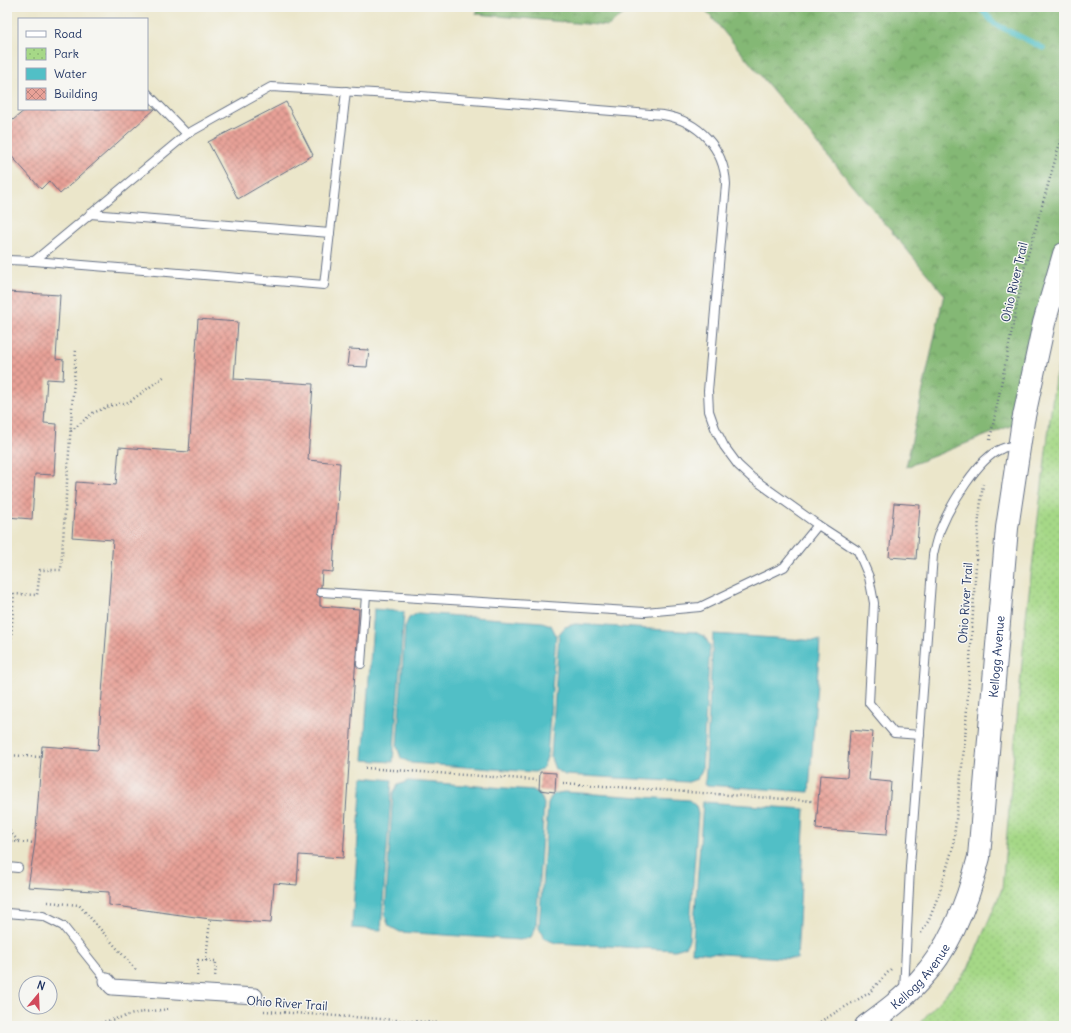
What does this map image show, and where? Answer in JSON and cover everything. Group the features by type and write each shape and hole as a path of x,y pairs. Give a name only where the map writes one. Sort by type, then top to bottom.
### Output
{"main road":[{"name":"Kellogg Avenue","path":"866,1026 904,996 920,980 936,959 956,926 972,884 979,857 1007,528 1023,421 1044,323 1064,254"}],"street":[{"path":"107,981 112,987 196,992 214,994 256,1003"}],"lane":[{"path":"34,261 187,134 271,87 346,91 663,115 688,122 714,145 720,156 725,171 726,184 708,391 709,411 724,446 738,465 751,477 818,525 858,551 869,577 874,603 868,703 894,733 920,735"},
{"path":"7,260 324,285 346,91"},
{"path":"148,94 187,134"},
{"path":"90,214 330,233"},
{"path":"904,996 911,859 933,555 940,530 958,494 987,459 1000,449 1020,445"},
{"path":"321,592 645,612 700,607 784,566 818,525"},
{"path":"361,664 366,595"},
{"path":"7,867 18,868"},
{"path":"7,913 43,916 63,926 107,981"}],"path":[{"name":"Ohio River Trail","path":"809,1026 816,1024 869,993 906,954 920,936 929,920 946,873 953,847 965,739 979,518 987,459 996,406 1025,265 1064,129"},
{"path":"7,702 14,594 37,594 40,570 61,570 76,350"},
{"path":"71,431 93,413 109,406 129,402 165,376"},
{"path":"7,756 41,758"},
{"path":"365,768 537,780"},
{"path":"563,783 812,801"},
{"path":"7,828 19,842"},
{"path":"7,841 35,843"},
{"path":"43,902 79,905 153,990"},
{"path":"206,961 210,919"},
{"path":"196,992 198,960 216,961 214,994"},
{"name":"Ohio River Trail","path":"256,1003 484,1026"},
{"path":"90,1026 137,1013 174,1008"}],"green space":[{"path":"479,7 633,7 608,26 476,14"},
{"path":"703,7 1064,7 1064,254 1023,421 906,467 944,294"},
{"path":"1064,347 1064,1026 917,1026 968,969 1002,889 1026,617 1055,378"}],"water":[{"path":"374,609 404,612 393,762 363,760"},
{"path":"418,613 542,622 551,625 556,635 547,757 543,768 535,772 411,763 401,758 397,746 405,627 409,618"},
{"path":"575,624 695,632 705,637 710,646 702,770 697,779 688,782 565,775 555,769 551,758 559,634 565,627"},
{"path":"713,634 820,641 809,792 705,785"},
{"path":"362,777 392,780 381,930 352,928"},
{"path":"408,781 533,790 540,794 544,804 536,927 531,937 520,940 400,932 389,926 385,916 393,793 398,785"},
{"path":"564,792 689,800 696,806 698,814 689,940 685,947 675,950 556,943 545,939 539,928 548,804 553,794"},
{"path":"703,802 805,809 797,959 692,952"}],"building":[{"path":"286,102 313,155 238,199 208,142"},
{"path":"155,109 60,194 49,181 41,189 7,151 7,125 25,110"},
{"path":"7,292 60,295 56,359 64,360 63,380 47,379 44,423 57,424 54,475 35,474 32,519 7,517"},
{"path":"198,319 238,322 234,379 313,384 308,460 340,463 333,572 322,571 321,587 317,589 316,594 320,597 320,606 359,609 343,858 299,855 297,885 274,883 271,923 210,919 109,905 109,892 28,887 35,843 42,746 98,750 113,540 72,537 76,482 116,485 119,447 189,452"},
{"path":"349,349 369,350 367,367 347,366"},
{"path":"894,503 920,505 916,559 889,557"},
{"path":"850,730 873,732 869,780 891,782 887,834 816,829 820,775 847,777"},
{"path":"540,772 556,773 555,792 539,790"}],"waterway":[{"path":"979,7 995,24 1043,48"}]}
